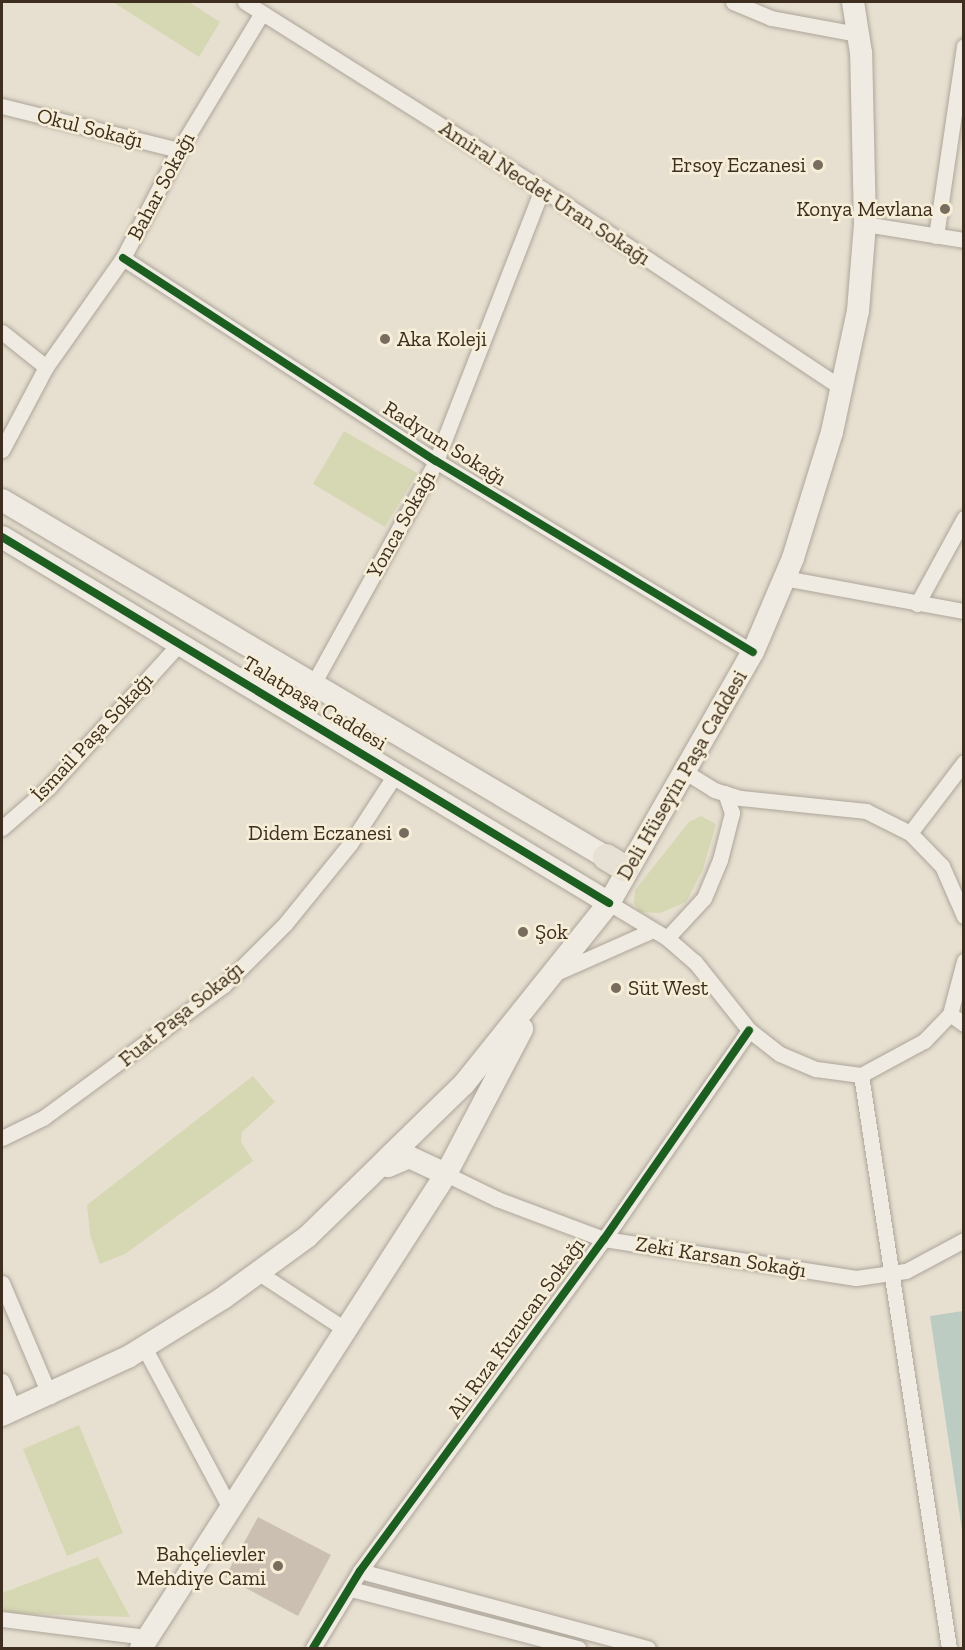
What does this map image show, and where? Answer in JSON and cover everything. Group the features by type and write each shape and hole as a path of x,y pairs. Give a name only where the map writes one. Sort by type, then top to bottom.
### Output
{"main road":[{"name":"Deli Hüseyin Paşa Caddesi","path":"8,1413 50,1396 144,1347 259,1274 307,1237 381,1169 464,1084 541,993 609,903 616,863 687,773 753,652 784,578 842,388 858,311 865,224 858,34 853,2"},
{"name":"Talatpaşa Caddesi","path":"2,500 312,686 616,863"},
{"name":"Talatpaşa Caddesi","path":"2,537 397,772 609,903"},
{"path":"144,1643 446,1174 541,993"},
{"path":"381,1169 410,1156 446,1174"}],"street":[{"name":"Amiral Necdet Uran Sokağı","path":"245,2 542,189 842,388"},
{"path":"733,2 771,18 858,34"},
{"name":"Bahar Sokağı","path":"2,450 46,367 123,258 179,150 262,13"},
{"path":"936,236 963,46"},
{"name":"Okul Sokağı","path":"2,106 179,150"},
{"name":"Yonca Sokağı","path":"312,686 436,461 542,189"},
{"path":"865,224 963,240"},
{"name":"Radyum Sokağı","path":"123,258 436,461 753,652"},
{"path":"2,332 46,367"},
{"path":"917,604 963,518"},
{"path":"784,578 963,611"},
{"name":"İsmail Paşa Sokağı","path":"2,828 49,787 180,643"},
{"path":"910,833 963,762"},
{"name":"Fuat Paşa Sokağı","path":"2,1138 43,1118 225,985 285,924 350,844 397,772"},
{"path":"687,773 725,793 866,811 910,833 942,866 963,916"},
{"path":"667,938 704,898 720,860 732,813 725,793"},
{"path":"609,903 651,931 667,938 695,962 749,1030 780,1054 816,1069 861,1075 924,1041 950,1014 963,961"},
{"path":"555,973 651,931"},
{"path":"950,1014 963,1024"},
{"name":"Ali Rıza Kuzucan Sokağı","path":"313,1648 360,1571 604,1239 749,1030"},
{"path":"861,1075 949,1648"},
{"name":"Zeki Karsan Sokağı","path":"446,1174 497,1200 604,1239 856,1278 906,1271 963,1240"},
{"path":"259,1274 346,1330"},
{"path":"2,1283 50,1396"},
{"path":"144,1347 230,1508"},
{"path":"2,1381 8,1413"},
{"path":"360,1571 648,1648"},
{"path":"351,1589 578,1648"},
{"path":"2,1619 144,1643"}],"green space":[{"path":"113,2 189,2 220,22 199,57"},
{"path":"344,431 417,473 385,527 313,484"},
{"path":"701,816 716,824 703,869 686,902 660,913 640,912 634,904 635,890 689,822"},
{"path":"253,1076 275,1102 242,1132 241,1142 253,1161 125,1254 100,1264 90,1235 87,1205"},
{"path":"79,1425 123,1533 67,1556 23,1449"},
{"path":"98,1557 130,1617 5,1613 2,1609 2,1593"}],"shaded area":[{"path":"964,1311 963,1537 930,1316"}],"building":[{"name":"Bahçelievler Mehdiye Cami","path":"258,1517 331,1555 298,1616 225,1577"}],"cycle path":[{"path":"123,258 436,461 753,652"},
{"path":"2,537 609,903"},
{"path":"313,1648 360,1571 604,1239 749,1030"}],"place":[{"name":"Ersoy Eczanesi","path":"818,165"},
{"name":"Konya Mevlana","path":"945,209"},
{"name":"Aka Koleji","path":"385,339"},
{"name":"Didem Eczanesi","path":"404,833"},
{"name":"Şok","path":"523,932"},
{"name":"Süt West","path":"616,988"},
{"name":"Bahçelievler Mehdiye Cami","path":"278,1566"}]}
